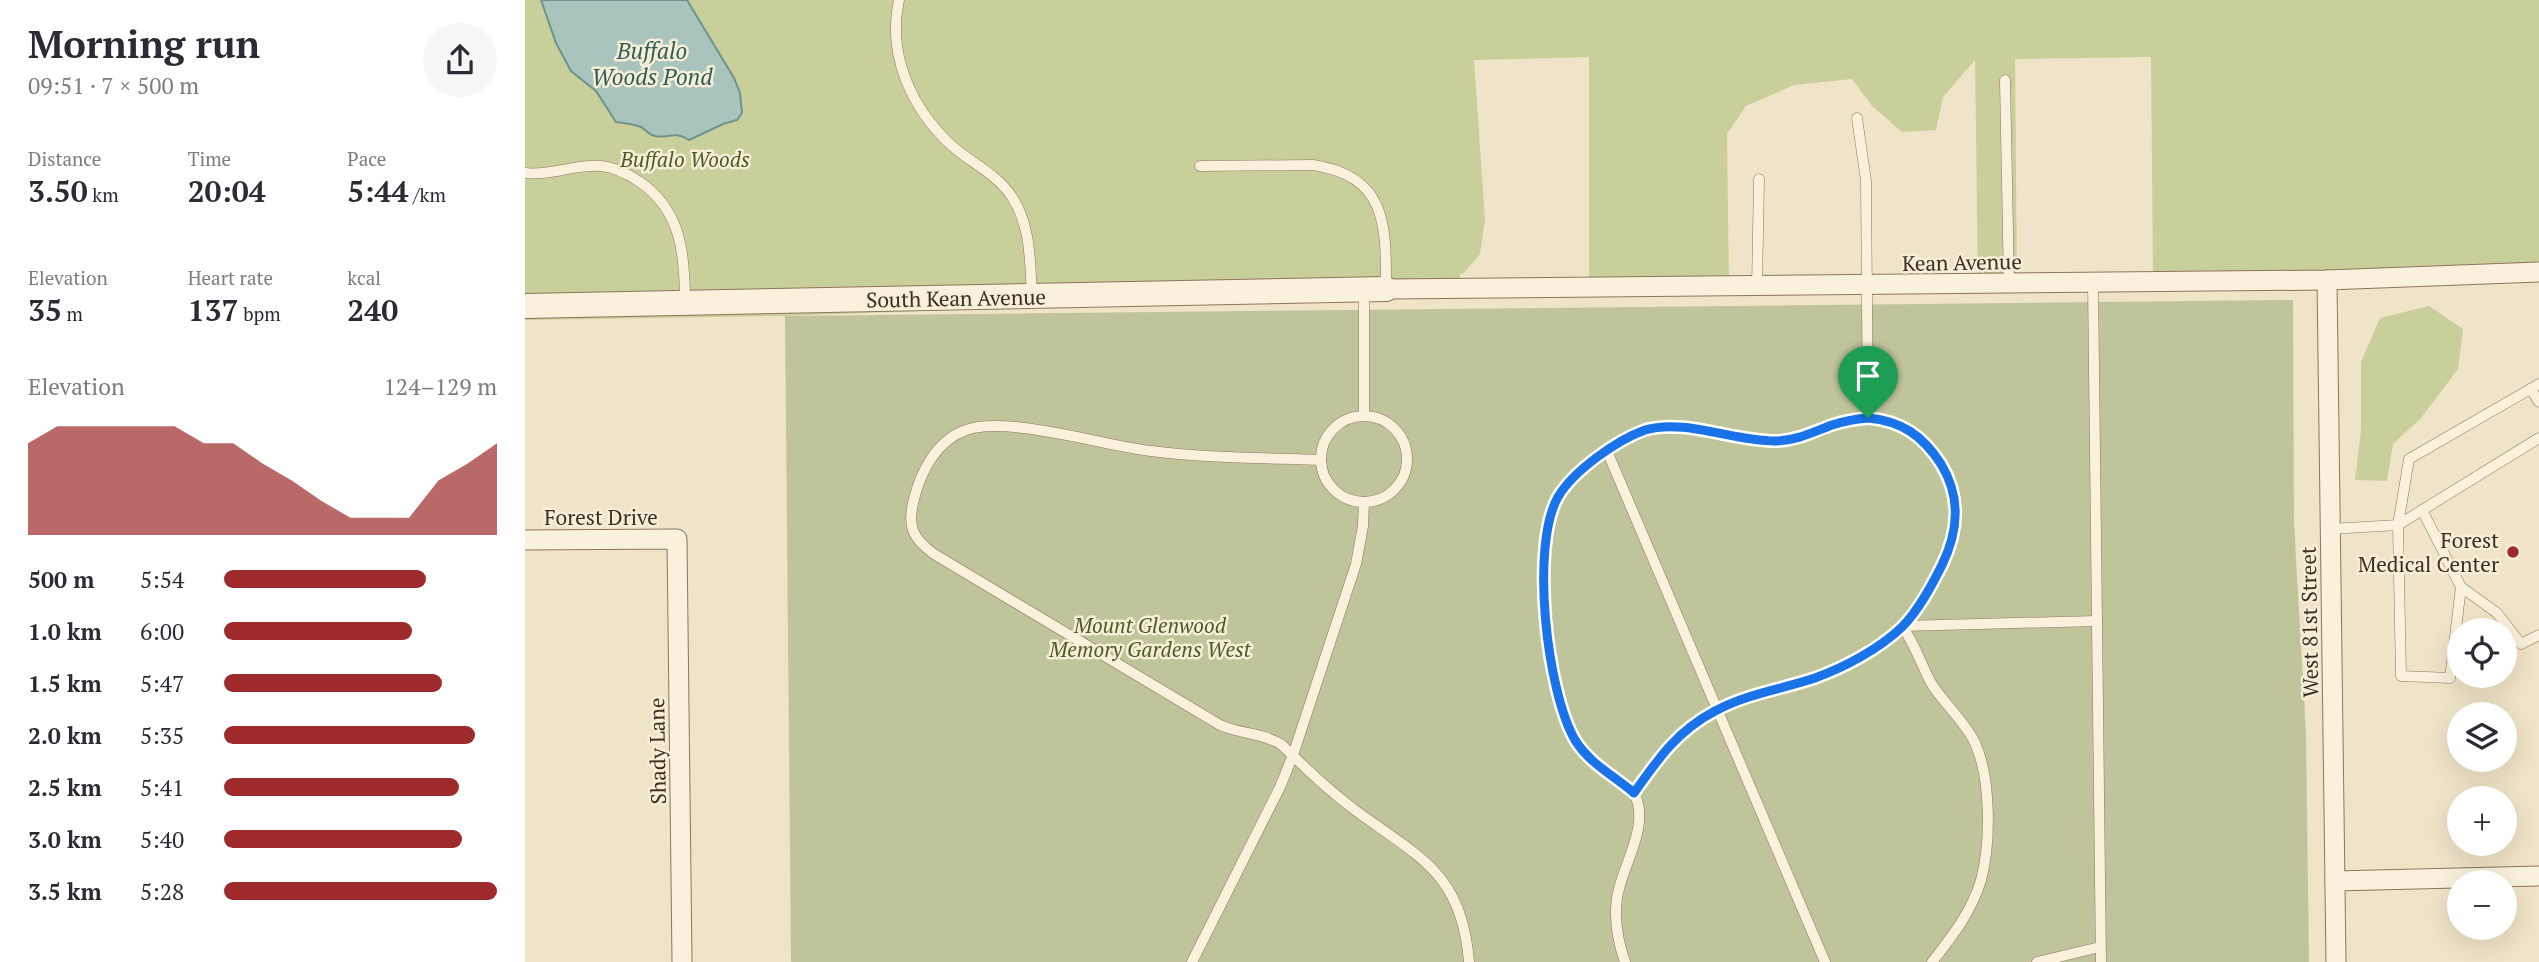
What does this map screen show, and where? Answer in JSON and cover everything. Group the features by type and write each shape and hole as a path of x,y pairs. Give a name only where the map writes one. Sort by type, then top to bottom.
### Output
{"street":[{"name":"Kean Avenue","path":"1375,289 2327,280 2539,272"},
{"name":"West 81st Street","path":"2327,280 2336,962"},
{"name":"South Kean Avenue","path":"525,306 1375,289"},
{"name":"Forest Drive","path":"525,540 677,539"},
{"name":"Shady Lane","path":"677,539 682,962"},
{"path":"2335,881 2539,876"}],"lane":[{"path":"899,0 895,22 897,48 910,91 922,110 952,145 1001,183 1012,197 1025,226 1032,296"},
{"path":"2005,80 2008,284"},
{"path":"1857,118 1866,181 1868,418"},
{"path":"1200,166 1313,165 1331,168 1352,177 1369,194 1381,213 1386,240 1375,289 1364,415"},
{"path":"525,173 548,173 600,166 628,175 645,186 658,198 676,226 683,246 685,303"},
{"path":"1756,286 1759,179"},
{"path":"2093,283 2101,962"},
{"path":"2461,587 2451,678 2401,676 2398,526 2409,459 2535,386 2539,402"},
{"path":"1364,415 1387,423 1398,432 1407,460 1397,486 1377,499 1364,502 1341,495 1330,485 1321,460 1322,448 1333,429 1343,421 1364,415"},
{"path":"1625,962 1617,925 1617,900 1636,835 1637,800 1634,793 1587,756 1575,740 1553,672 1545,603 1546,536 1551,513 1558,498 1571,480 1607,451 1646,430 1678,427 1758,441 1779,441 1868,418 1889,420 1901,425 1921,440 1947,474 1956,498 1954,534 1936,578 1902,626 1868,652 1838,668 1716,710 1689,727 1669,745 1634,793"},
{"path":"1321,460 1151,452 1031,430 980,426 952,437 929,461 914,498 911,514 915,536 935,554 1220,725 1235,732 1274,740 1293,755 1323,785 1404,845 1441,877 1451,891 1463,918 1469,962"},
{"path":"2330,529 2398,526 2539,438"},
{"path":"1607,451 1825,962"},
{"path":"1192,962 1280,787 1293,755 1356,564 1362,536 1364,502"},
{"path":"2422,510 2461,587 2497,613 2521,644 2539,635"},
{"path":"1902,626 2097,621"},
{"path":"1902,626 1913,641 1933,685 1974,741 1985,780 1986,844 1981,880 1969,909 1951,939 1932,962"},
{"path":"2037,962 2101,947"}],"green space":[{"name":"Buffalo Woods","path":"525,0 2539,0 2539,266 2153,280 2151,57 2015,59 2017,281 1978,282 1975,60 1943,97 1936,130 1902,132 1872,106 1852,79 1794,85 1746,106 1727,134 1729,286 1589,288 1589,57 1474,60 1485,220 1480,254 1464,273 1460,274 1461,290 1470,290 785,316 525,320"},
{"name":"Mount Glenwood Memory Gardens West","path":"2293,300 2294,523 2306,733 2309,962 791,962 785,316"},
{"path":"2429,306 2463,329 2458,369 2421,418 2393,444 2387,481 2355,480 2361,431 2361,362 2380,318"}],"water":[{"name":"Buffalo Woods Pond","path":"541,0 687,0 734,78 740,93 742,113 737,120 689,140 678,135 657,136 640,127 616,122 596,91 571,71 556,43"}],"place":[{"name":"Forest Medical Center","path":"2513,552"}],"route":[{"path":"1868,418 1889,420 1916,435 1947,474 1956,498 1957,514 1947,556 1936,578 1902,626 1868,652 1816,677 1743,699 1696,722 1669,745 1634,793 1605,773 1575,740 1553,672 1545,603 1545,561 1546,536 1551,513 1558,498 1576,474 1607,451 1646,430 1678,427 1758,441 1779,441 1868,418"}]}
